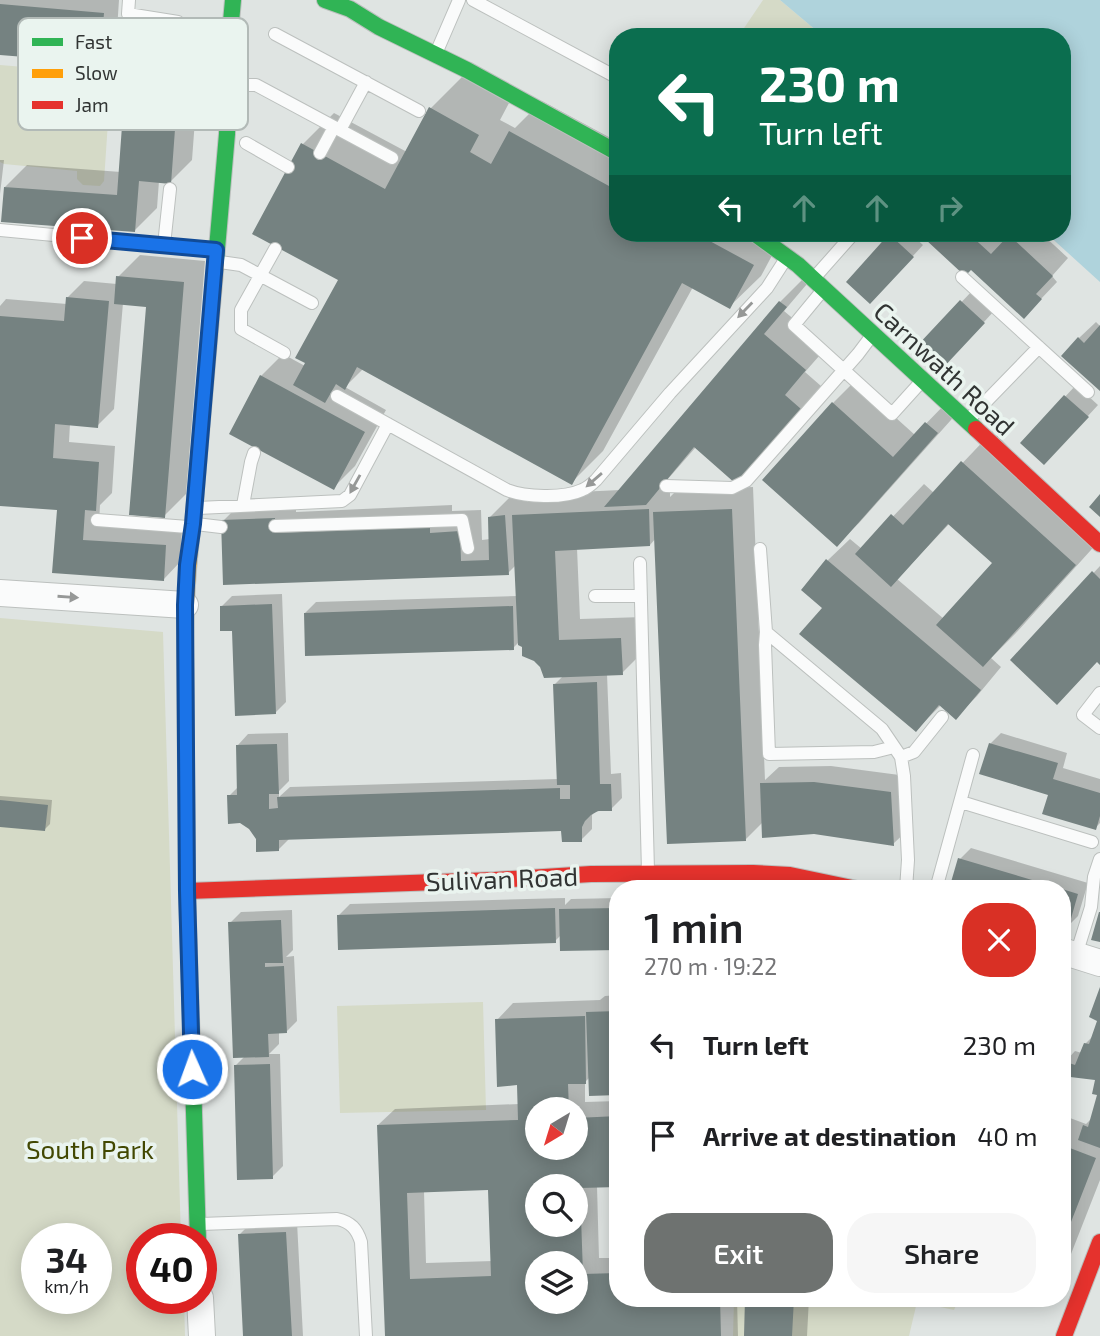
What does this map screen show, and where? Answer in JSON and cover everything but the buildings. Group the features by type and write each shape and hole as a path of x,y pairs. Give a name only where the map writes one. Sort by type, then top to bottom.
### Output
{"street":[{"path":"231,18 233,0"},
{"path":"325,0 337,3 376,26 436,54 609,148"},
{"path":"197,1223 187,891 185,605 227,130"},
{"name":"Carnwath Road","path":"766,242 818,284 1100,544"},
{"path":"0,593 185,605"},
{"name":"Sulivan Road","path":"187,891 648,873 753,873 790,875 814,880"},
{"path":"1064,1336 1100,1242"},
{"path":"201,1314 202,1336"}],"lane":[{"path":"129,0 128,14 153,18"},
{"path":"436,54 459,0"},
{"path":"473,0 609,73"},
{"path":"275,34 419,111"},
{"path":"320,153 366,82"},
{"path":"248,85 256,85 392,158"},
{"path":"246,143 288,167"},
{"path":"164,245 170,189"},
{"path":"0,230 164,245 216,256 261,275 312,303"},
{"path":"848,242 794,325 892,414 922,380"},
{"path":"275,249 242,310 241,329 284,353"},
{"path":"337,396 506,491 519,495 563,495 582,491 596,481 670,393 767,288 787,257"},
{"path":"962,277 1088,392"},
{"path":"666,486 732,488 746,481 844,370 872,334"},
{"path":"966,422 1039,347"},
{"path":"193,520 243,505 342,501 350,495 388,424"},
{"path":"243,505 254,453"},
{"path":"97,520 193,520 221,527"},
{"path":"275,526 462,520 468,548"},
{"path":"760,549 766,632 769,754 914,752 942,717"},
{"path":"640,563 648,873"},
{"path":"595,596 641,596"},
{"path":"766,632 882,729 898,752 904,776 907,880"},
{"path":"1100,693 1083,715 1100,727"},
{"path":"939,880 973,755"},
{"path":"961,802 1092,842"},
{"path":"1079,956 1100,859"},
{"path":"217,1230 337,1219 346,1221 354,1227 361,1242 366,1336"}],"green space":[{"path":"763,0 780,0 813,28 744,28"},
{"path":"0,65 18,66 18,130 107,130 104,181 100,186 83,185 77,179 77,171 0,162"},
{"name":"South Park","path":"0,618 163,632 181,1223 126,1223 126,1314 184,1314 185,1336 0,1336"},
{"path":"483,1002 486,1110 340,1113 337,1006"},
{"path":"734,1307 916,1307 909,1336 733,1336"}],"water":[{"path":"780,0 1100,0 1100,282 1056,242 1071,242 1071,28 813,28"}],"traffic: fast":[{"path":"231,18 233,0"},
{"path":"325,0 350,9 379,27 467,70 609,148"},
{"path":"216,260 227,130"},
{"path":"766,242 798,265 976,429"},
{"path":"185,652 187,891 197,1223"}],"traffic: slow":[{"path":"185,652 188,572 216,260"}],"traffic: jam":[{"path":"976,429 1100,544"},
{"path":"187,891 591,874 753,873 790,875 814,880"},
{"path":"1064,1336 1100,1242"}],"route":[{"path":"82,238 216,250 185,605 187,891 192,1069"}]}
